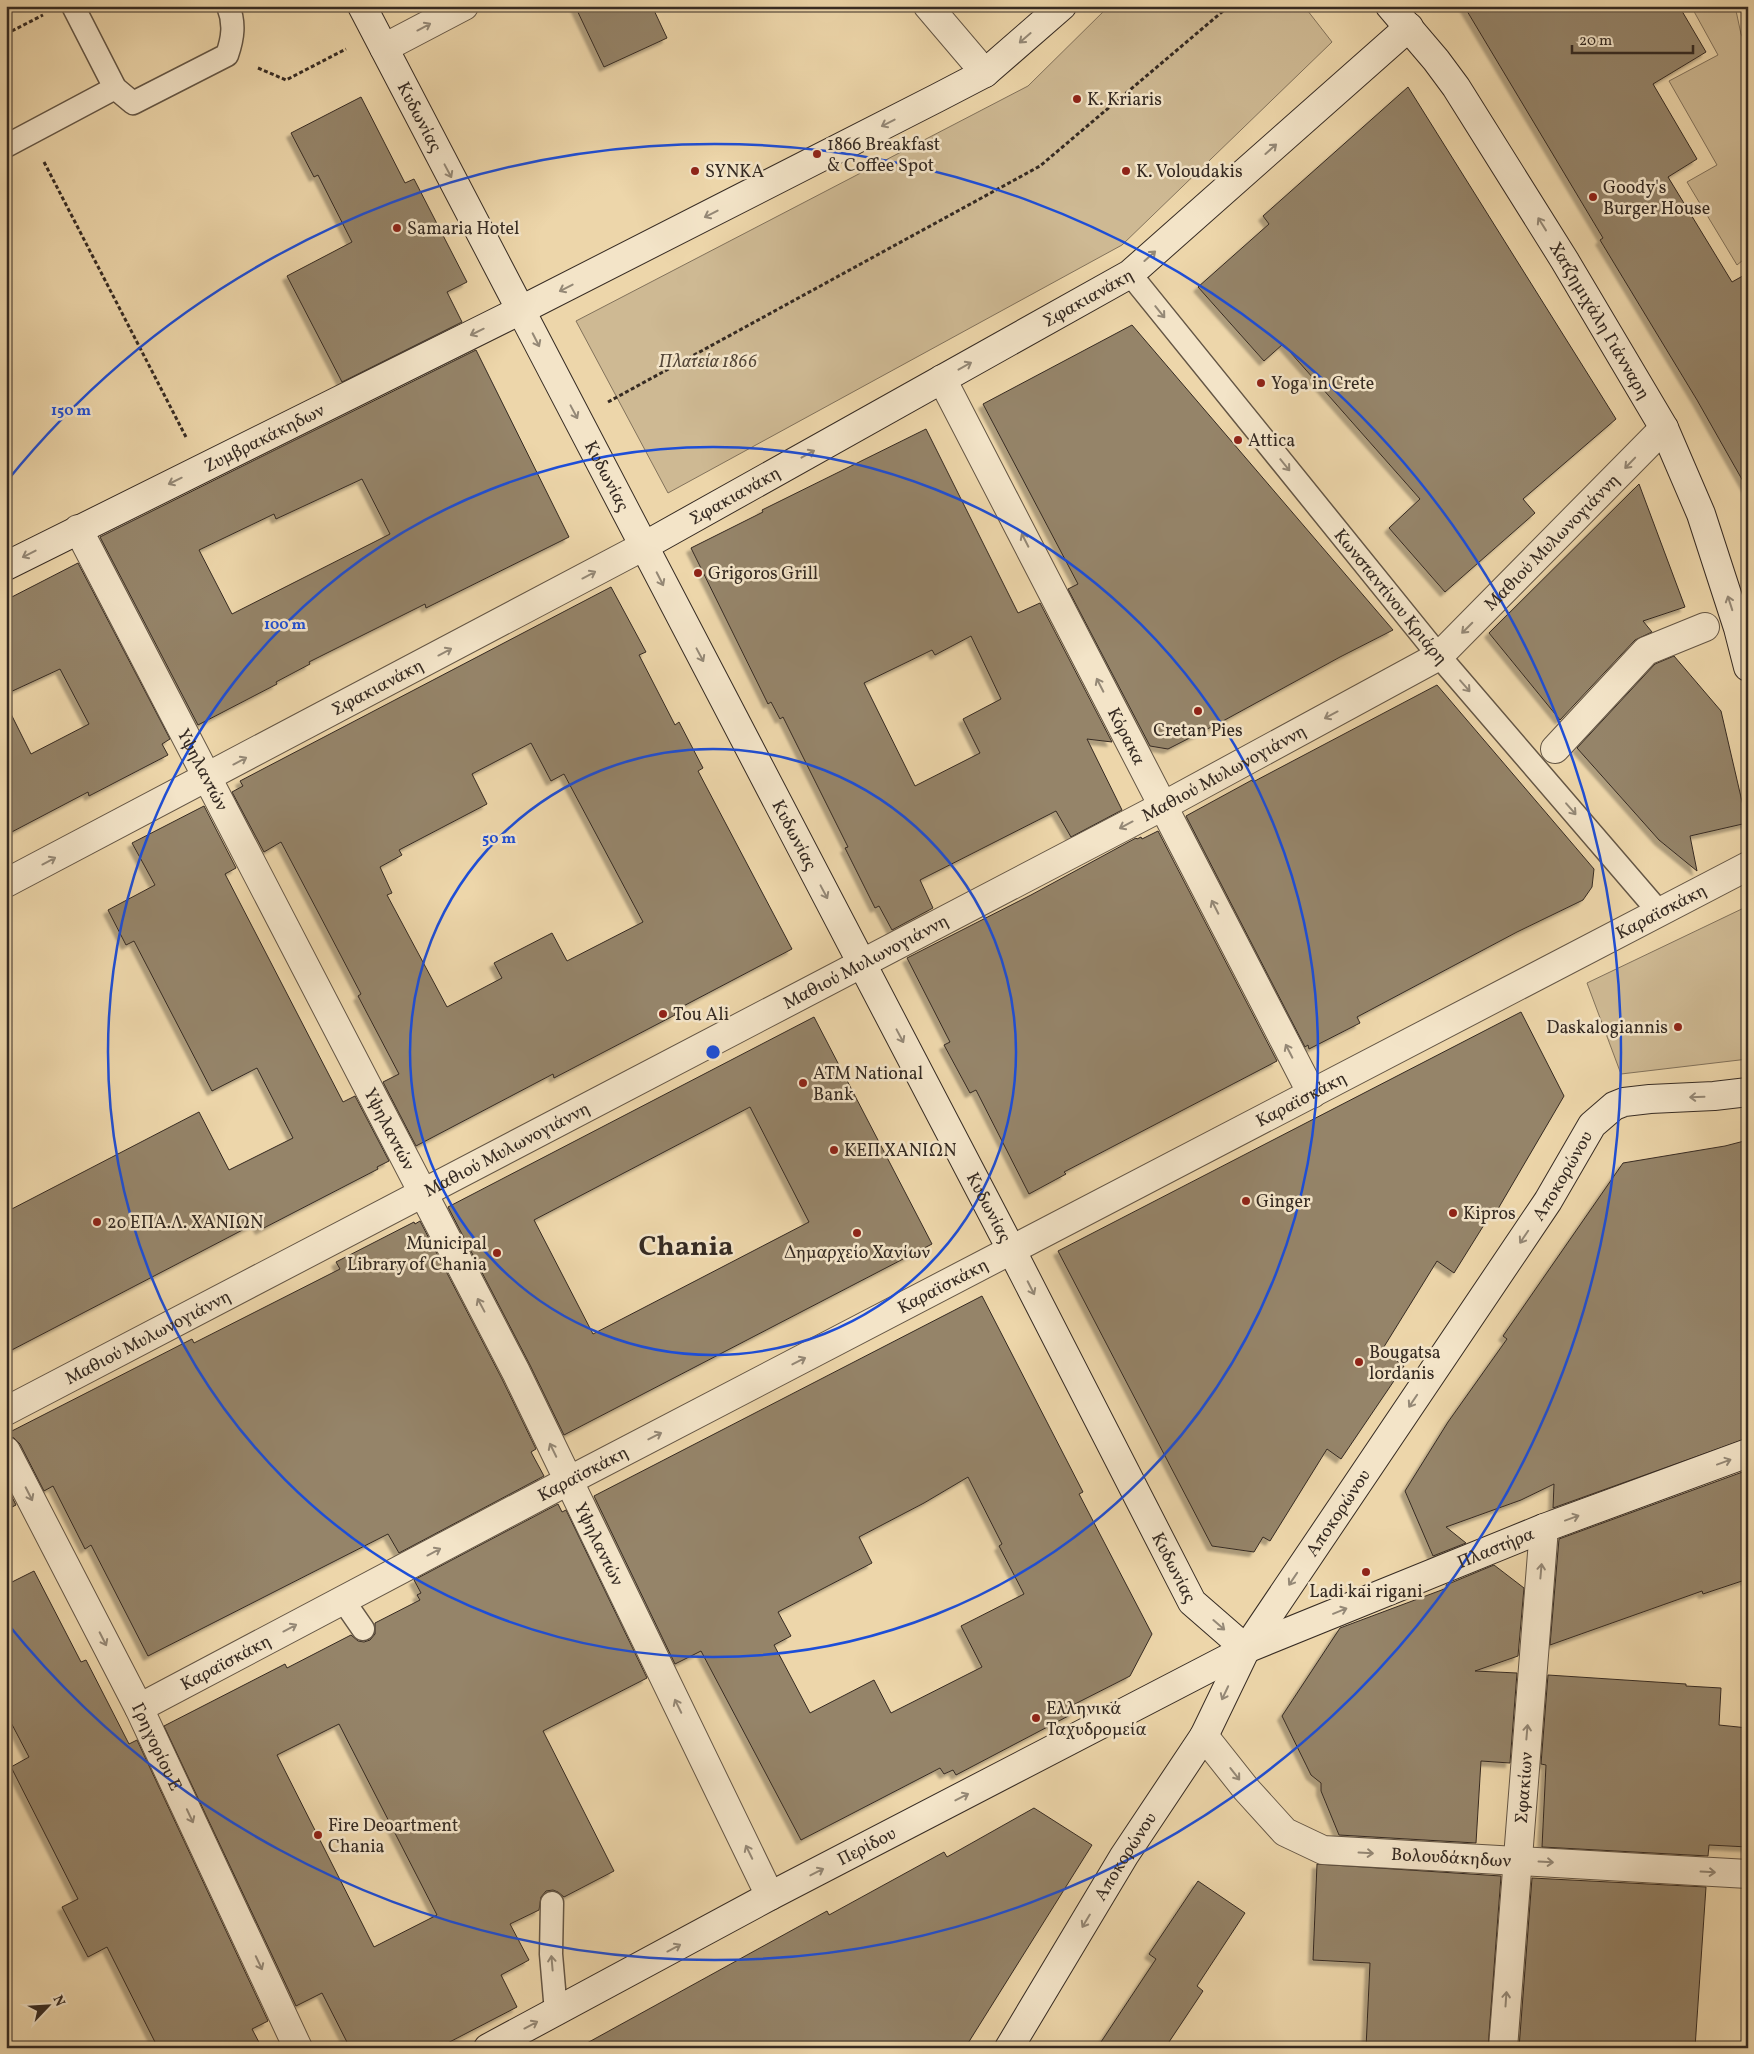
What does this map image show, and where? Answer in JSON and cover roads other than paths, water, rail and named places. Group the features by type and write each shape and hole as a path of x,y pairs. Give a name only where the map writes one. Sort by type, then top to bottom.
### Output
{"street":[{"name":"Κυδωνίας","path":"362,6 1012,1251 1192,1602 1246,1649"},
{"path":"380,41 464,6"},
{"path":"928,6 984,73"},
{"name":"Ζυμβρακάκηδων","path":"6,566 521,310 984,73 1062,6"},
{"name":"Χατζημιχάλη Γιάνναρη","path":"1390,6 1436,60 1456,88 1565,261 1664,428 1701,514 1738,628 1748,667"},
{"name":"Σφακιανάκη","path":"6,883 644,546 1130,274 1408,27"},
{"name":"Κόρακα","path":"942,379 1312,1094"},
{"name":"Μαθιού Μυλωνογιάννη","path":"6,1411 1163,806 1440,656 1664,428"},
{"name":"Υψηλαντών","path":"78,529 516,1372 770,1896"},
{"path":"1555,750 1646,651 1705,627"},
{"name":"Καραϊσκάκη","path":"139,1708 568,1481 1748,866"},
{"name":"Αποκορώνου","path":"1010,2048 1124,1856 1204,1736 1246,1649 1548,1201 1585,1136 1599,1118 1614,1106 1624,1102 1748,1092"},
{"name":"Γρηγορίου Ε","path":"6,1451 139,1708 298,2048"},
{"name":"Πλαστήρα","path":"1246,1649 1544,1528 1748,1453"},
{"name":"Σφακίων","path":"1503,2048 1544,1528"},
{"name":"Περίδου","path":"488,2048 770,1896 1246,1649"},
{"name":"Βολουδάκηδων","path":"1204,1736 1246,1789 1285,1832 1323,1850 1748,1874"}],"lane":[{"path":"73,6 115,88 132,103 227,55 233,37 231,15 228,6"},
{"path":"6,146 115,88"},
{"name":"Κωνσταντίνου Κριάρη","path":"1130,274 1440,656 1660,913"},
{"path":"343,1600 363,1630"},
{"path":"552,1903 551,1954 556,2012"}],"place":[{"name":"K. Kriaris","path":"1077,99"},
{"name":"1866 Breakfast & Coffee Spot","path":"817,154"},
{"name":"SYNKA","path":"695,171"},
{"name":"K. Voloudakis","path":"1126,171"},
{"name":"Goody's Burger House","path":"1593,197"},
{"name":"Samaria Hotel","path":"397,228"},
{"name":"Yoga in Crete","path":"1261,383"},
{"name":"Attica","path":"1238,440"},
{"name":"Grigoros Grill","path":"698,573"},
{"name":"Cretan Pies","path":"1198,711"},
{"name":"Tou Ali","path":"663,1014"},
{"name":"Daskalogiannis","path":"1678,1027"},
{"name":"ATM National Bank","path":"803,1083"},
{"name":"ΚΕΠ ΧΑΝΙΩΝ","path":"834,1150"},
{"name":"Ginger","path":"1246,1201"},
{"name":"Kipros","path":"1453,1213"},
{"name":"2ο ΕΠΑ.Λ. ΧΑΝΙΩΝ","path":"97,1222"},
{"name":"Δημαρχείο Χανίων","path":"857,1233"},
{"name":"Municipal Library of Chania","path":"497,1253"},
{"name":"Bougatsa lordanis","path":"1359,1362"},
{"name":"Ladi kai rigani","path":"1366,1572"},
{"name":"Ελληνικά Ταχυδρομεία","path":"1036,1718"},
{"name":"Fire Deoartment Chania","path":"318,1835"}],"district":[{"name":"Chania","path":"686,1245"}],"park label":[{"name":"Πλατεία 1866","path":"708,361"}]}
